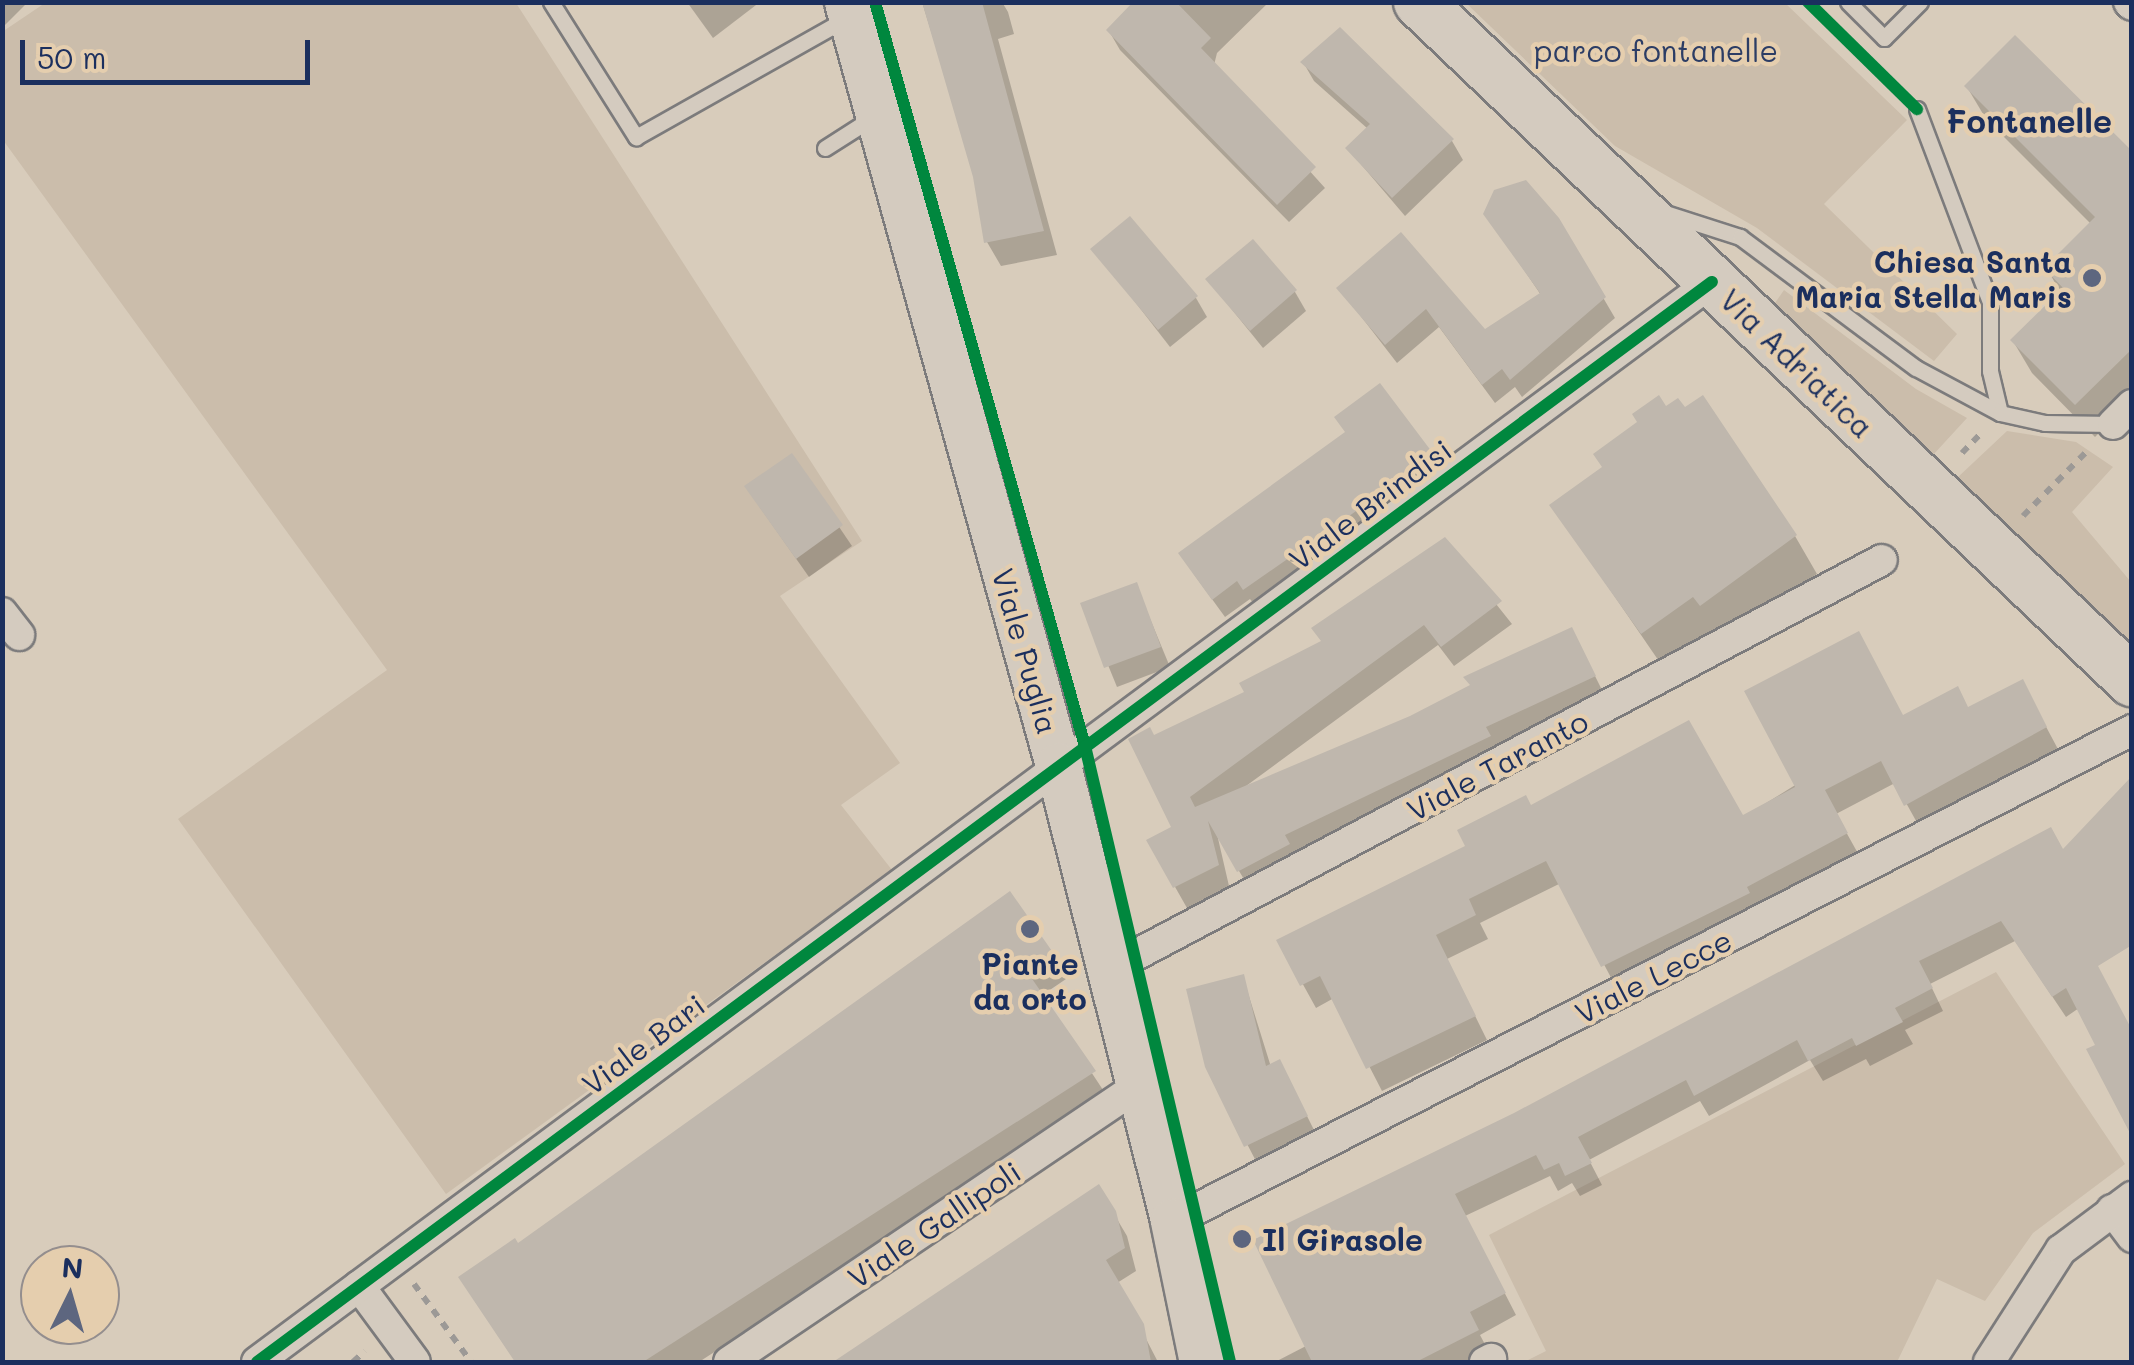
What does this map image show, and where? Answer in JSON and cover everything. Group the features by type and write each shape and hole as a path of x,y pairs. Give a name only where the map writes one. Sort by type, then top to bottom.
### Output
{"main road":[{"name":"Via Adriatica","path":"1419,2 2132,681"},
{"name":"Viale Puglia","path":"849,9 1111,968 1173,1221 1202,1362"}],"street":[{"name":"Viale Brindisi","path":"1058,765 1712,282"},
{"name":"Viale Taranto","path":"1111,968 1882,560"},
{"name":"Viale Lecce","path":"1173,1221 2132,730"},
{"name":"Viale Bari","path":"257,1362 1058,765"},
{"name":"Viale Gallipoli","path":"729,1362 1140,1085"},
{"path":"1990,1362 2061,1250 2122,1204 2132,1237"},
{"path":"359,1286 415,1362"}],"lane":[{"path":"550,2 636,137 849,9"},
{"path":"1848,2 1884,38 1920,2"},
{"path":"1917,110 1990,302 1990,371 2000,413"},
{"path":"825,148 876,115"},
{"path":"1628,202 1740,237 1916,368 2000,413 2046,424 2122,414"}],"path":[{"path":"1992,548 2122,414"},
{"path":"396,1259 471,1362"}],"green space":[{"path":"45,3 516,3 862,541 780,596 900,763 841,805 892,870 446,1194 178,819 387,670 3,140 2,32"},
{"name":"parco fontanelle","path":"1466,3 1785,3 1907,120 1824,204 1957,334 1934,361 1757,228 1615,146"},
{"path":"1784,290 1916,389 1967,418 1933,455 1775,303"},
{"path":"2007,431 2076,442 2113,467 2072,512 2131,582 2131,646 1957,478"},
{"path":"1996,972 2125,1164 2033,1233 1985,1301 1937,1279 1897,1362 1524,1362 1546,1351 1489,1235"}],"building":[{"path":"922,2 982,2 1044,231 984,243 973,177"},
{"path":"1133,2 1176,2 1211,38 1201,48 1316,167 1277,205 1106,30"},
{"path":"1340,27 1454,139 1392,198 1345,148 1370,124 1300,62"},
{"path":"2015,35 2132,151 2132,349 2075,405 2010,340 2063,288 2044,268 2095,217 1964,86"},
{"path":"1526,180 1559,218 1606,297 1510,380 1502,369 1482,385 1426,309 1385,345 1336,288 1401,232 1485,329 1540,293 1483,214 1494,190"},
{"path":"1130,216 1198,296 1158,330 1090,249"},
{"path":"1253,239 1297,290 1250,331 1205,279"},
{"path":"1380,383 1435,456 1243,590 1237,581 1212,600 1178,553 1345,432 1334,417"},
{"path":"1659,395 1666,406 1678,398 1685,407 1703,395 1797,535 1700,606 1693,597 1641,634 1549,505 1602,467 1593,454 1637,422 1632,414"},
{"path":"792,453 843,525 796,559 744,486"},
{"path":"1445,537 1502,601 1441,647 1424,625 1190,797 1195,807 1410,716 1470,685 1463,677 1572,627 1596,676 1486,727 1491,736 1285,835 1290,844 1237,872 1208,821 1219,865 1173,888 1146,840 1171,827 1128,739 1150,727 1154,735 1244,692 1239,683 1321,641 1311,628"},
{"path":"1137,582 1161,647 1104,668 1080,603"},
{"path":"1859,631 1903,715 1958,686 1968,707 2023,679 2047,727 1904,806 1881,761 1825,790 1848,833 1747,887 1750,893 1601,967 1546,861 1469,899 1476,915 1436,935 1476,1016 1366,1069 1320,976 1300,986 1276,940 1465,846 1457,830 1526,795 1531,805 1689,720 1743,815 1795,787 1744,691"},
{"path":"2132,776 2132,945 2098,966 2132,1030 2132,1137 2086,1049 2095,1045 2066,988 2052,997 2001,921 1919,961 1933,988 1895,1008 1903,1022 1856,1046 1852,1038 1808,1061 1797,1040 1694,1096 1686,1080 1578,1137 1592,1163 1565,1176 1559,1163 1544,1170 1536,1155 1455,1194 1506,1293 1470,1312 1479,1330 1416,1362 1312,1362 1253,1240 1514,1113 2051,827 2063,849"},
{"path":"1010,891 1054,954 1028,973 1096,1071 643,1362 515,1362 458,1277 515,1238 518,1243"},
{"path":"1244,974 1266,1066 1280,1059 1308,1116 1244,1147 1205,1067 1186,989"},
{"path":"1099,1184 1116,1211 1125,1248 1106,1260 1144,1324 1151,1362 833,1362"}],"cycle path":[{"path":"875,2 1085,746 1230,1362"},
{"path":"1808,2 1917,109"},
{"path":"257,1362 1712,282"}],"place":[{"name":"Chiesa Santa Maria Stella Maris","path":"2092,278"},
{"name":"Piante da orto","path":"1030,929"},
{"name":"Il Girasole","path":"1242,1239"}],"district":[{"name":"Fontanelle","path":"2029,120"}]}
